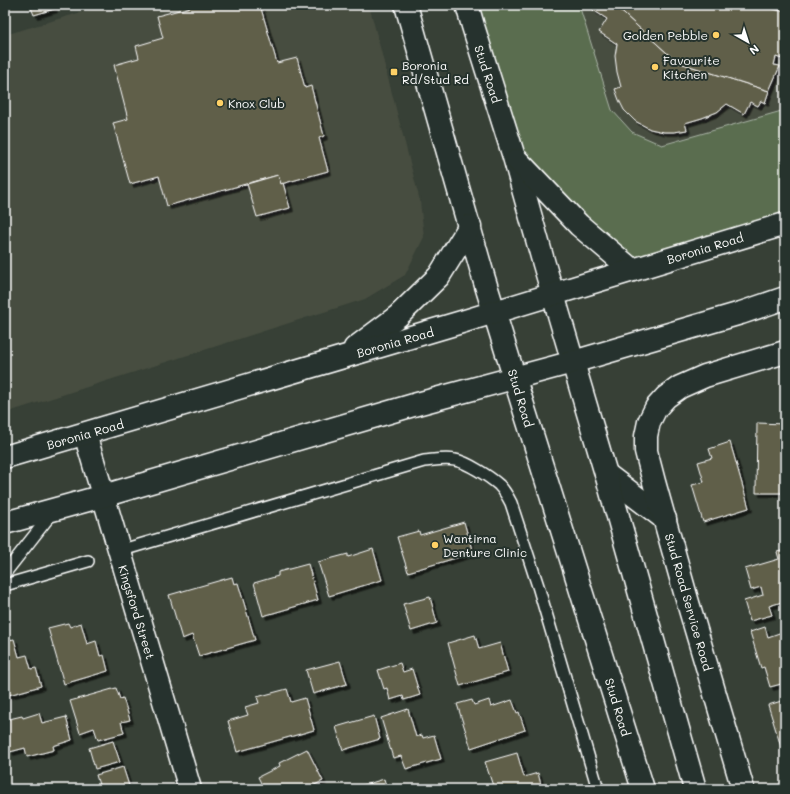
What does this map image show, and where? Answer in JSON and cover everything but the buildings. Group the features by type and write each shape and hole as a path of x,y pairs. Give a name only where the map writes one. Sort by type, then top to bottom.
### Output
{"main road":[{"name":"Stud Road","path":"406,5 515,378 644,789"},
{"name":"Stud Road","path":"467,5 514,157 695,789"},
{"path":"514,157 579,225 632,270"},
{"name":"Boronia Road","path":"5,457 465,321 785,224"},
{"path":"344,356 398,316 439,276 470,226"},
{"path":"5,523 103,496 417,404 573,362 741,313 785,298"},
{"name":"Stud Road Service Road","path":"743,789 688,603 654,482 646,451 646,444 648,428 653,414 660,403 674,391 705,376 785,352"},
{"name":"Kingsford Street","path":"85,434 190,789"},
{"path":"606,474 665,518"}],"lane":[{"path":"119,551 424,461 441,459 457,460 474,468 499,485 511,503 538,586 598,789"},
{"path":"5,573 55,509"},
{"path":"5,585 88,561"}],"shaded area":[{"path":"105,5 369,5 420,201 424,237 405,275 365,299 5,413 5,35"},
{"path":"579,5 785,5 785,110 662,145 632,132 612,110"}],"green space":[{"path":"467,5 579,5 612,110 632,132 662,145 785,110 785,224 632,270 514,157"}],"place":[{"name":"Golden Pebble","path":"716,35"},
{"name":"Favourite Kitchen","path":"655,67"},
{"name":"Boronia Rd/Stud Rd","path":"394,72"},
{"name":"Knox Club","path":"220,103"},
{"name":"Wantirna Denture Clinic","path":"435,545"}]}
